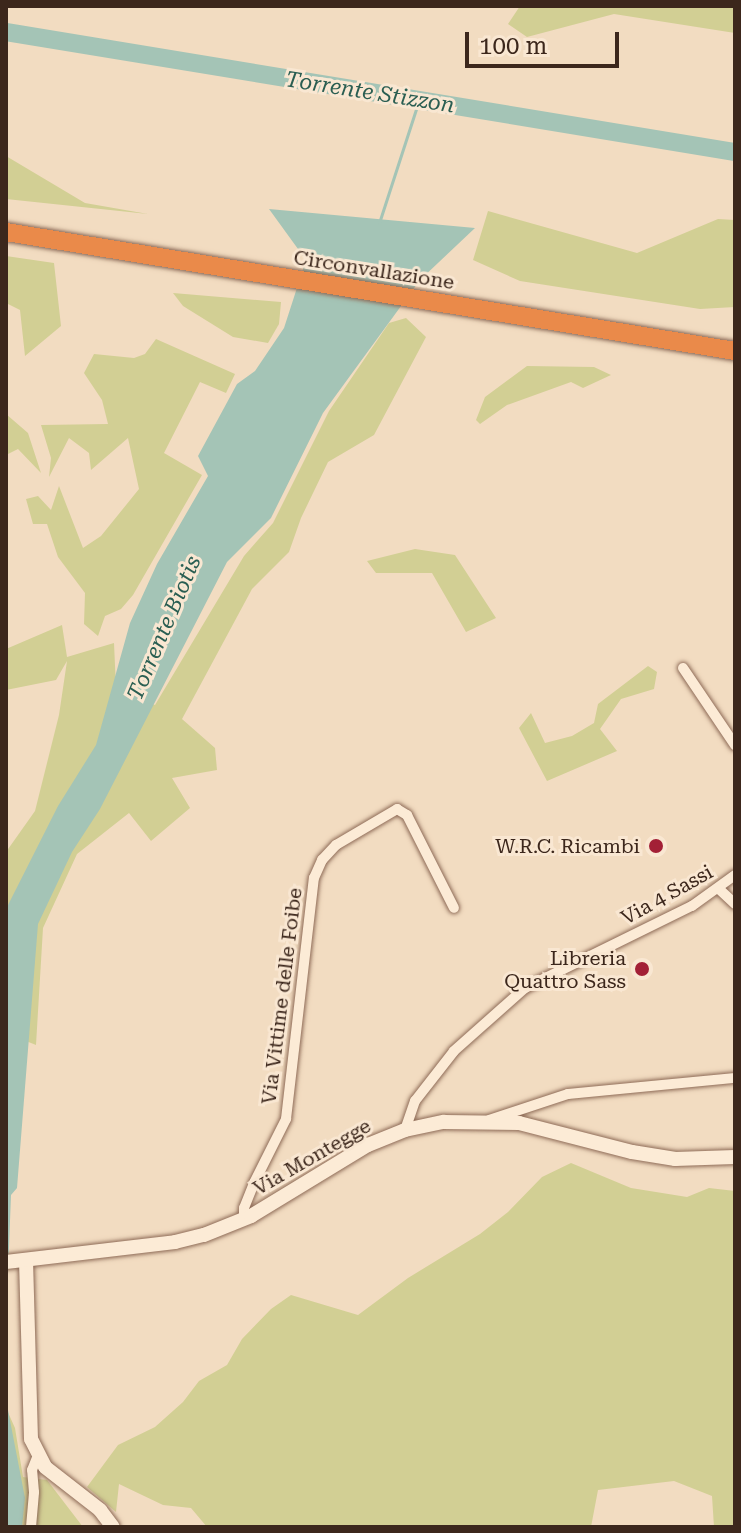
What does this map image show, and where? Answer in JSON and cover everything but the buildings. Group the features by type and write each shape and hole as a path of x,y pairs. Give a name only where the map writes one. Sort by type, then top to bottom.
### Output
{"highway":[{"name":"Circonvallazione","path":"6,232 735,351"}],"street":[{"path":"683,668 708,699 735,745"},
{"name":"Via Vittime delle Foibe","path":"244,1219 244,1208 286,1119 314,878 322,860 336,845 397,809 407,815 454,908"},
{"name":"Via 4 Sassi","path":"405,1130 415,1101 454,1051 525,988 719,889 735,875"},
{"path":"719,889 735,904"},
{"path":"487,1120 568,1094 735,1078"},
{"name":"Via Montegge","path":"6,1262 175,1242 244,1219 368,1145 405,1130 444,1122 487,1120 519,1123 632,1152 675,1159 735,1157"},
{"path":"26,1260 31,1439 45,1467 100,1510 113,1527"},
{"path":"31,1527 32,1470 38,1455"}],"shaded area":[{"path":"520,6 735,6 735,33 614,14 527,37 508,24"},
{"path":"6,156 85,203 148,214 6,199"},
{"path":"488,211 637,253 718,219 735,220 735,307 700,309 520,281 473,260"},
{"path":"6,256 54,263 61,326 25,356 20,310 6,303"},
{"path":"173,293 281,302 279,324 268,343 233,337 183,306"},
{"path":"406,318 426,337 374,435 328,462 301,518 289,552 252,589 182,719 215,748 217,770 172,778 190,808 151,841 129,813 77,854 43,928 36,1045 6,1033 6,852 35,811 59,715 67,661 56,680 6,690 6,649 62,625 67,657 114,643 116,688 155,705 244,556 273,523 329,411 389,323"},
{"path":"156,339 235,374 226,393 200,382 164,453 202,475 133,595 121,609 105,616 98,636 84,624 85,593 58,557 47,524 33,524 26,499 38,496 51,510 59,486 83,548 101,536 139,489 128,438 91,470 89,453 69,438 49,477 51,458 41,425 108,424 102,400 84,373 94,354 134,358 145,354"},
{"path":"527,366 594,367 611,375 583,388 571,382 507,405 480,424 476,420 485,397"},
{"path":"6,414 28,433 41,473 18,449 6,455"},
{"path":"415,549 455,555 496,618 466,632 432,573 376,573 367,561"},
{"path":"648,666 657,672 654,689 621,699 600,729 617,751 547,781 519,728 531,713 545,743 572,736 594,723 598,704"},
{"path":"571,1163 631,1188 687,1197 709,1188 735,1191 735,1527 714,1527 712,1496 674,1481 598,1490 591,1527 207,1527 191,1508 163,1505 119,1484 116,1512 87,1487 118,1445 155,1427 183,1402 199,1381 227,1365 242,1339 271,1309 291,1295 358,1315 408,1278 480,1234 508,1212 542,1177"},
{"path":"6,1408 15,1428 23,1477 47,1480 83,1527 6,1527"}],"water":[{"path":"269,209 475,228 420,280 323,413 271,518 227,562 100,809 72,852 38,924 17,1188 11,1195 8,1274 7,1405 25,1498 22,1527 6,1527 6,909 58,806 96,745 130,623 157,564 208,476 198,456 237,384 255,371 284,328 306,260"}],"waterway":[{"name":"Torrente Stizzon","path":"6,32 735,152"},
{"name":"Torrente Biotis","path":"379,223 419,100"}],"place":[{"name":"W.R.C. Ricambi","path":"656,846"},
{"name":"Libreria Quattro Sass","path":"642,969"}]}
